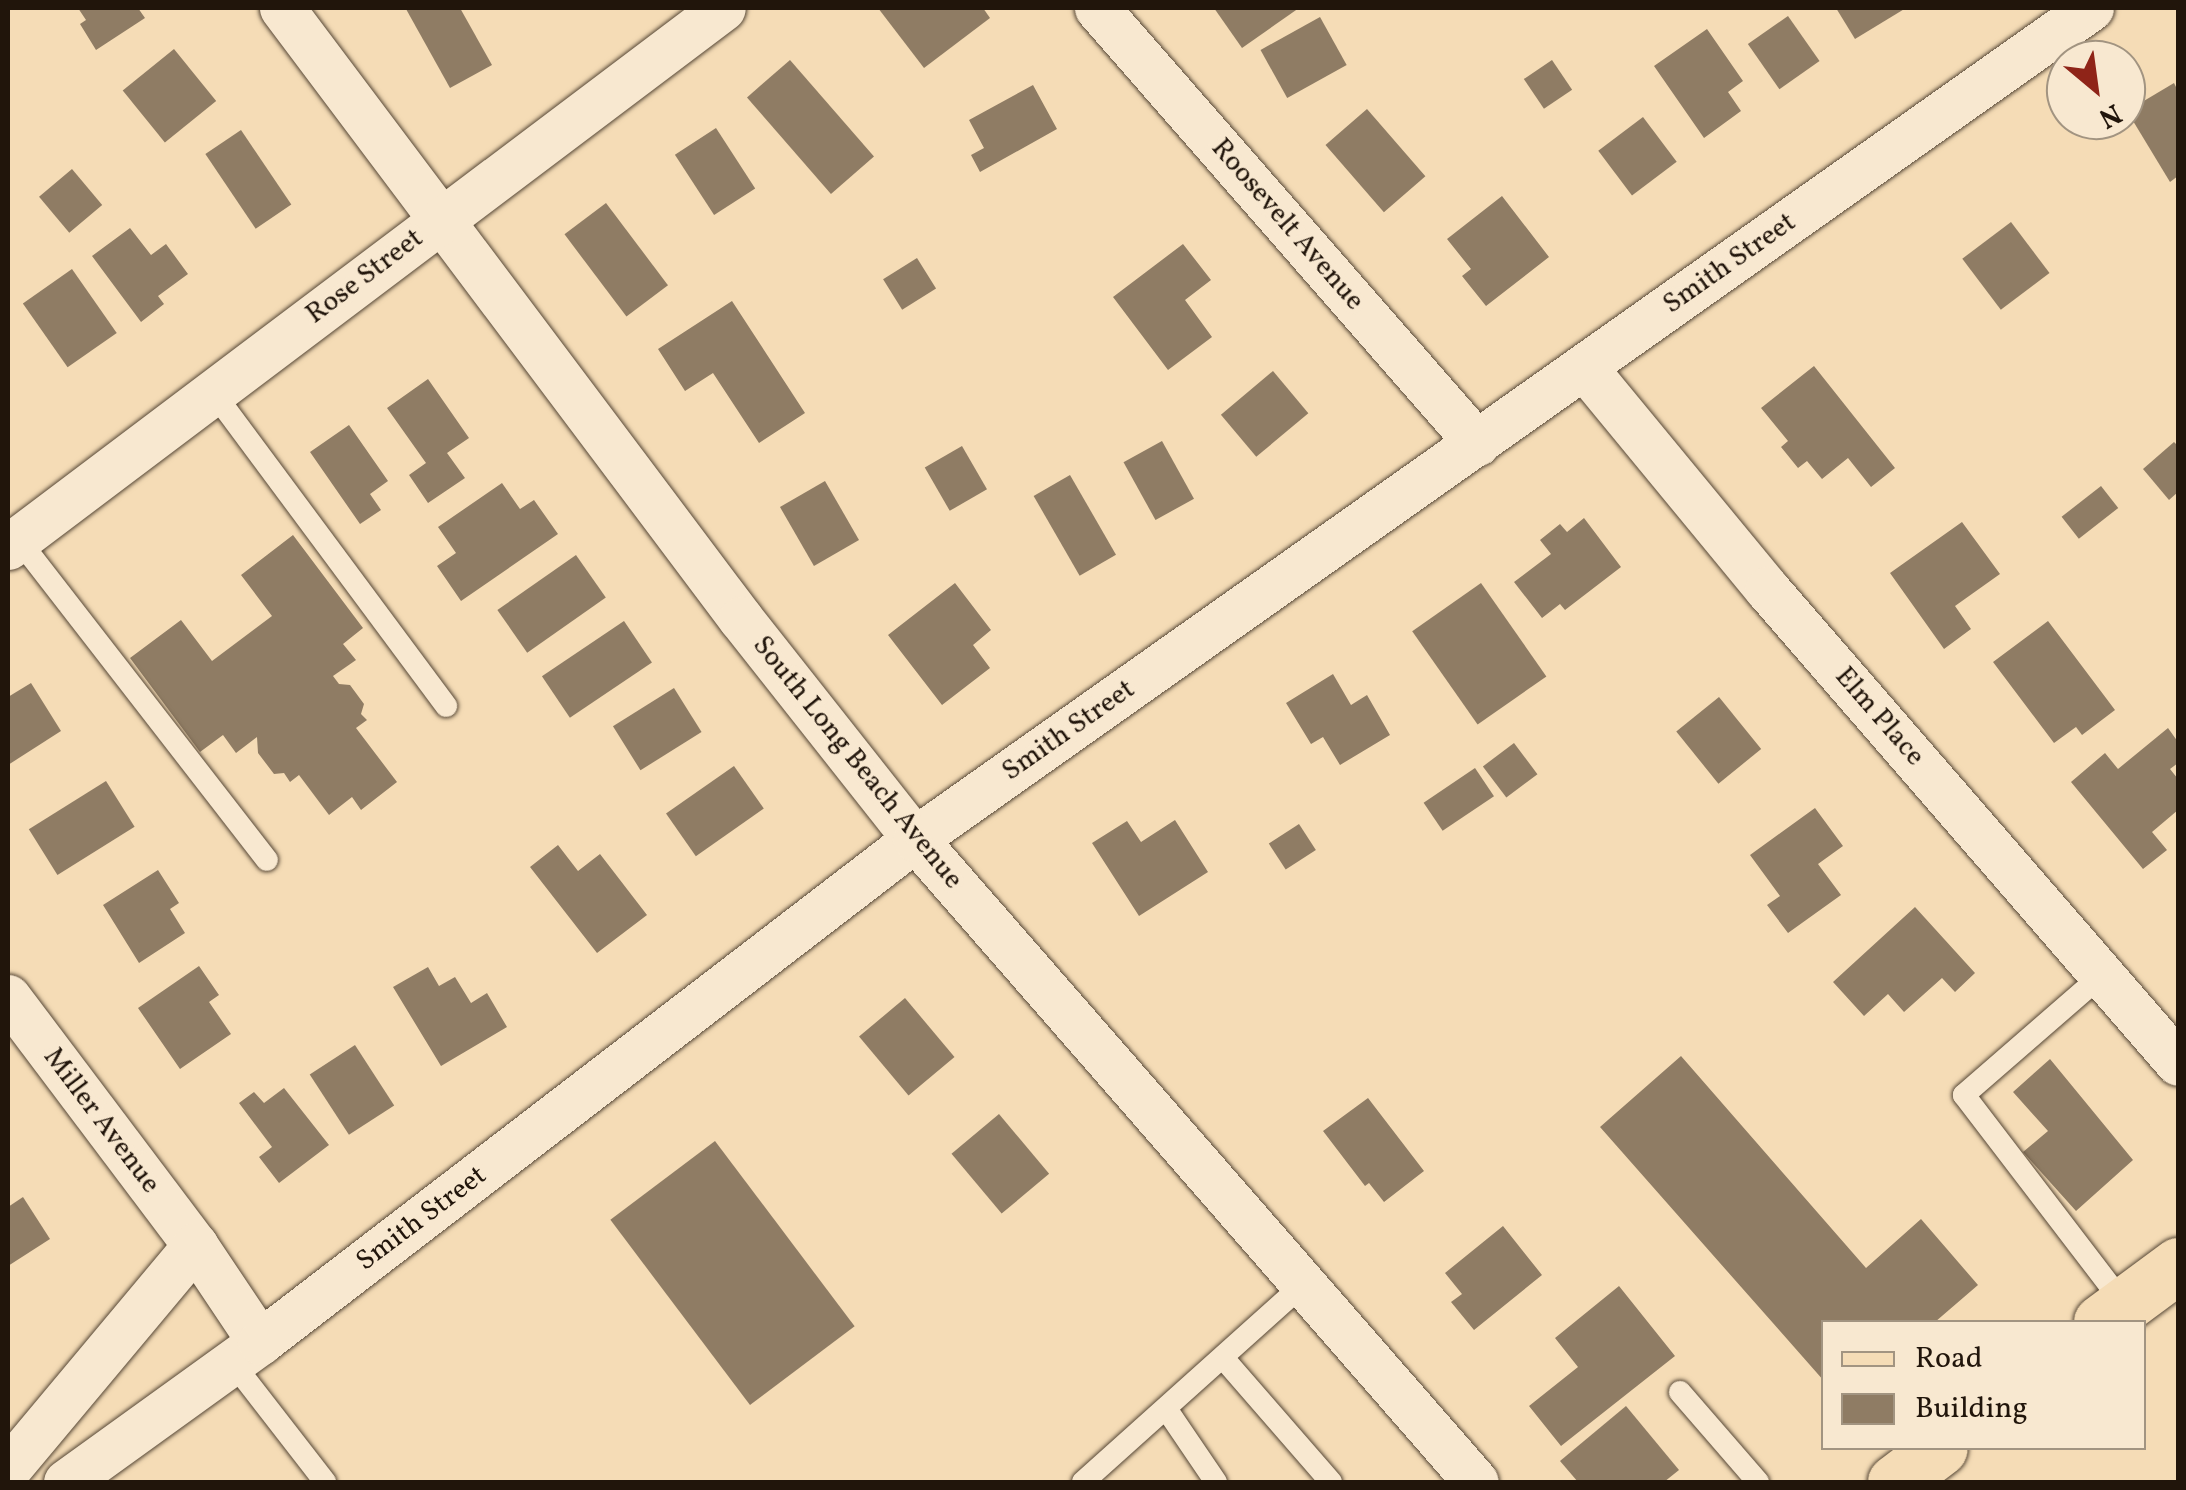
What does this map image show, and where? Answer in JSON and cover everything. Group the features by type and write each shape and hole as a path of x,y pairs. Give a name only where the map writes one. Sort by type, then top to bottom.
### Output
{"main road":[{"path":"2113,1314 2178,1265"},
{"path":"1896,1482 1937,1450"}],"street":[{"name":"South Long Beach Avenue","path":"282,8 741,619 915,839 1476,1482"},
{"name":"Rose Street","path":"13,543 723,8"},
{"name":"Roosevelt Avenue","path":"1096,8 1477,443"},
{"name":"Smith Street","path":"66,1482 246,1352 915,839 2092,8"},
{"name":"Elm Place","path":"1584,367 1767,588 2178,1063"},
{"name":"Miller Avenue","path":"8,997 195,1245 246,1352"},
{"path":"8,1469 195,1245"}],"lane":[{"path":"213,392 446,706"},
{"path":"13,543 267,860"},
{"path":"2102,975 1964,1096 2113,1314"},
{"path":"1084,1482 1304,1284"},
{"path":"246,1352 325,1482"},
{"path":"1224,1359 1331,1482"},
{"path":"1680,1392 1758,1482"},
{"path":"1166,1410 1216,1482"}],"building":[{"path":"78,8 138,8 145,18 96,50 80,24 86,20"},
{"path":"460,8 492,65 450,88 406,9"},
{"path":"878,8 983,8 990,18 924,68"},
{"path":"1214,8 1299,8 1242,48"},
{"path":"1836,8 1906,8 1855,39"},
{"path":"1788,16 1820,61 1779,89 1748,44"},
{"path":"1320,17 1347,65 1287,98 1261,50"},
{"path":"1707,29 1743,81 1728,92 1741,111 1704,138 1654,66"},
{"path":"174,49 216,101 165,143 123,91"},
{"path":"790,60 874,157 831,194 747,97"},
{"path":"1552,60 1572,90 1544,109 1524,79"},
{"path":"2174,83 2178,91 2178,176 2170,182 2145,140 2146,100"},
{"path":"1033,85 1057,129 980,172 971,155 984,148 969,120"},
{"path":"1367,109 1425,176 1384,212 1325,145"},
{"path":"1643,117 1677,162 1632,195 1598,151"},
{"path":"716,128 755,188 714,215 675,155"},
{"path":"241,130 291,205 256,229 205,154"},
{"path":"72,169 102,205 69,233 39,197"},
{"path":"1502,196 1549,257 1486,306 1462,276 1471,269 1447,239"},
{"path":"606,203 668,285 626,317 564,234"},
{"path":"2011,222 2050,273 2001,310 1962,259"},
{"path":"130,228 151,255 166,244 188,274 158,296 164,304 141,322 92,256"},
{"path":"1183,244 1211,280 1185,300 1212,337 1168,370 1113,297"},
{"path":"917,258 936,289 902,310 883,279"},
{"path":"72,269 117,333 68,367 23,303"},
{"path":"732,301 805,413 759,443 713,373 685,391 658,349"},
{"path":"1814,366 1895,468 1871,487 1848,458 1822,479 1807,461 1798,468 1781,447 1788,441 1761,408"},
{"path":"1273,371 1308,413 1256,457 1221,415"},
{"path":"428,379 469,438 447,453 465,478 428,503 409,475 426,463 387,408"},
{"path":"349,425 388,481 370,494 381,510 360,524 310,452"},
{"path":"1162,441 1194,499 1156,520 1124,462"},
{"path":"2174,442 2178,446 2178,492 2169,500 2143,469"},
{"path":"962,446 987,489 950,511 925,468"},
{"path":"1070,475 1116,555 1080,576 1034,496"},
{"path":"825,481 859,540 814,566 780,507"},
{"path":"502,483 520,509 534,500 558,534 461,601 437,566 456,553 438,527"},
{"path":"2101,486 2118,508 2079,539 2062,517"},
{"path":"1584,518 1621,567 1565,610 1560,604 1542,618 1514,582 1551,554 1540,540 1560,524 1567,532"},
{"path":"1962,522 2000,574 1955,606 1971,629 1944,649 1890,573"},
{"path":"293,535 363,628 343,644 356,660 333,676 339,684 350,685 364,704 361,714 367,720 356,728 397,782 361,810 352,797 329,815 299,775 290,782 284,773 274,774 258,753 257,737 236,753 223,735 200,752 130,658 181,620 212,661 272,616 241,575"},
{"path":"576,555 606,598 527,653 497,610"},
{"path":"955,583 991,630 973,645 990,668 942,705 888,635"},
{"path":"1481,583 1546,676 1478,725 1412,631"},
{"path":"624,621 652,662 570,718 542,676"},
{"path":"2048,621 2115,710 2082,735 2076,727 2054,743 1993,662"},
{"path":"1333,674 1351,705 1367,695 1390,735 1340,765 1323,737 1311,744 1286,703"},
{"path":"31,683 61,731 8,765 8,697"},
{"path":"674,688 702,732 640,770 613,726"},
{"path":"1719,697 1761,749 1718,784 1676,732"},
{"path":"2168,728 2178,742 2178,763 2170,769 2178,779 2178,810 2152,832 2167,850 2143,869 2071,782 2105,753 2118,769"},
{"path":"1514,743 1537,774 1506,798 1483,766"},
{"path":"734,766 764,809 696,856 666,814"},
{"path":"1475,768 1494,796 1443,831 1424,803"},
{"path":"106,781 135,827 57,875 29,829"},
{"path":"1815,808 1843,846 1818,864 1841,895 1788,933 1767,905 1780,896 1750,855"},
{"path":"1175,820 1208,872 1139,916 1092,843 1127,821 1141,842"},
{"path":"1299,824 1316,850 1286,870 1269,844"},
{"path":"558,845 578,871 600,854 647,915 597,953 530,867"},
{"path":"158,870 179,903 170,909 185,933 139,963 103,905"},
{"path":"1915,907 1975,973 1955,992 1942,978 1904,1012 1888,994 1864,1016 1833,982"},
{"path":"199,966 219,995 209,1002 231,1034 180,1069 138,1008"},
{"path":"428,967 439,986 455,977 471,1003 487,993 507,1027 441,1066 393,987"},
{"path":"905,998 954,1057 909,1096 859,1037"},
{"path":"355,1045 394,1105 349,1135 310,1074"},
{"path":"1681,1056 1866,1268 1921,1219 1978,1285 1937,1320 1821,1320 1821,1378 1600,1127"},
{"path":"2050,1059 2133,1160 2076,1211 2023,1152 2048,1131 2013,1092"},
{"path":"284,1088 329,1145 279,1183 259,1157 272,1147 239,1103 254,1092 264,1103"},
{"path":"1368,1098 1424,1171 1384,1202 1369,1183 1365,1186 1323,1131"},
{"path":"999,1114 1049,1174 1002,1214 952,1154"},
{"path":"715,1141 855,1326 750,1405 610,1220"},
{"path":"23,1197 50,1239 8,1266 8,1207"},
{"path":"1503,1226 1542,1275 1474,1330 1451,1302 1462,1294 1445,1273"},
{"path":"1619,1286 1675,1356 1561,1446 1529,1406 1578,1367 1555,1338"},
{"path":"1626,1406 1679,1470 1664,1482 1578,1482 1560,1461"}]}
